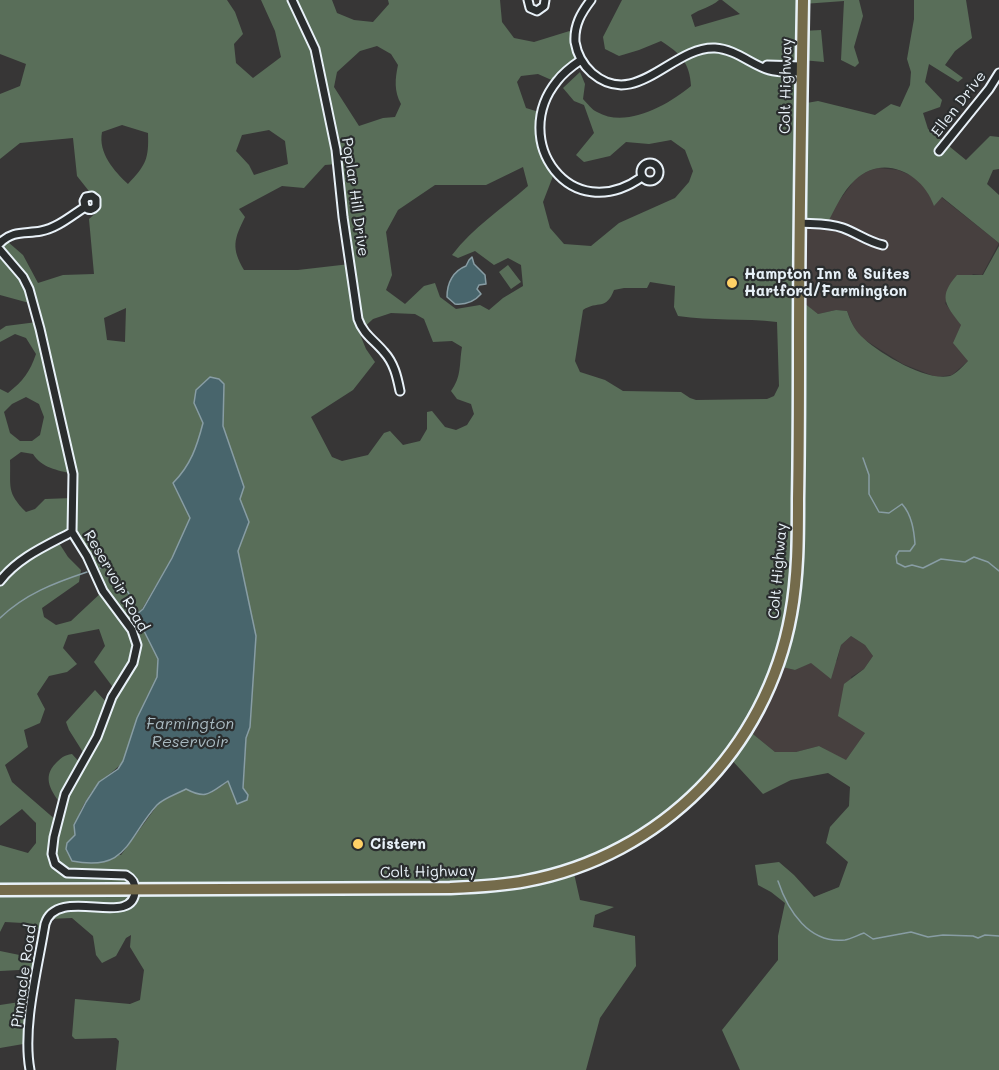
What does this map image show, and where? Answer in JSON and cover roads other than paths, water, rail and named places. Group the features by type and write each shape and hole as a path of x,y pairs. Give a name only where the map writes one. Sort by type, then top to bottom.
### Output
{"highway":[{"name":"Colt Highway","path":"0,890 450,888 524,881 573,869 621,848 666,820 705,785 738,744 764,699 778,666 791,615 798,524 799,224 803,0"}],"street":[{"name":"Poplar Hill Drive","path":"292,0 315,49 335,145 358,319 363,331 393,364 400,391"},
{"path":"528,0 530,8 537,11 544,6 545,0"},
{"path":"591,0 581,14 576,29 576,46 581,60 597,77 618,84 641,81 691,53 709,48 726,50 765,67 767,65 802,69"},
{"path":"581,60 556,82 543,110 542,142 549,162 563,179 592,193 614,192 642,177"},
{"name":"Ellen Drive","path":"939,151 989,89 999,73"},
{"path":"0,243 15,233 42,231 57,225 85,207"},
{"path":"799,224 827,224 841,227 871,242 883,245"},
{"name":"Reservoir Road","path":"0,250 23,277 29,289 40,329 73,474 72,532 87,556 103,591 135,634 137,649 133,663 112,697 97,737 65,794 52,854 55,864 62,871 72,874 124,874 132,880 135,889"},
{"path":"0,581 10,568 24,558 72,532"},
{"name":"Pinnacle Road","path":"30,1070 28,1060 30,1018 45,924 49,914 63,907 127,906 133,900 135,889"}],"water":[{"path":"472,257 474,264 485,275 486,284 479,285 477,289 481,294 473,301 455,304 447,297 448,287 454,274 466,266"},
{"name":"Farmington Reservoir","path":"210,377 219,379 224,384 223,426 244,487 240,499 249,522 238,551 256,636 243,788 248,795 247,800 237,804 228,781 208,794 199,794 186,789 157,805 124,850 115,857 105,862 72,861 66,849 67,843 75,835 74,825 99,782 118,769 123,761 137,718 157,677 158,659 136,615 143,609 172,558 190,518 173,483 189,462 196,447 203,423 194,403 196,390"}],"waterway":[{"path":"863,458 869,475 869,494 879,512 889,513 902,504 910,518 915,544 910,551 899,551 896,556 897,563 905,567 912,565 923,568 941,559 965,562 974,557 988,562 999,571"},
{"path":"100,568 109,566 111,570"},
{"path":"0,618 40,590 87,572"},
{"path":"112,576 123,590 128,592 138,612"},
{"path":"778,881 794,914 802,923 821,937 832,940 850,939 864,933 873,939 911,932 928,937 999,936"}],"place":[{"name":"Hampton Inn & Suites Hartford/Farmington","path":"732,283"},
{"name":"Cistern","path":"358,844"}]}
